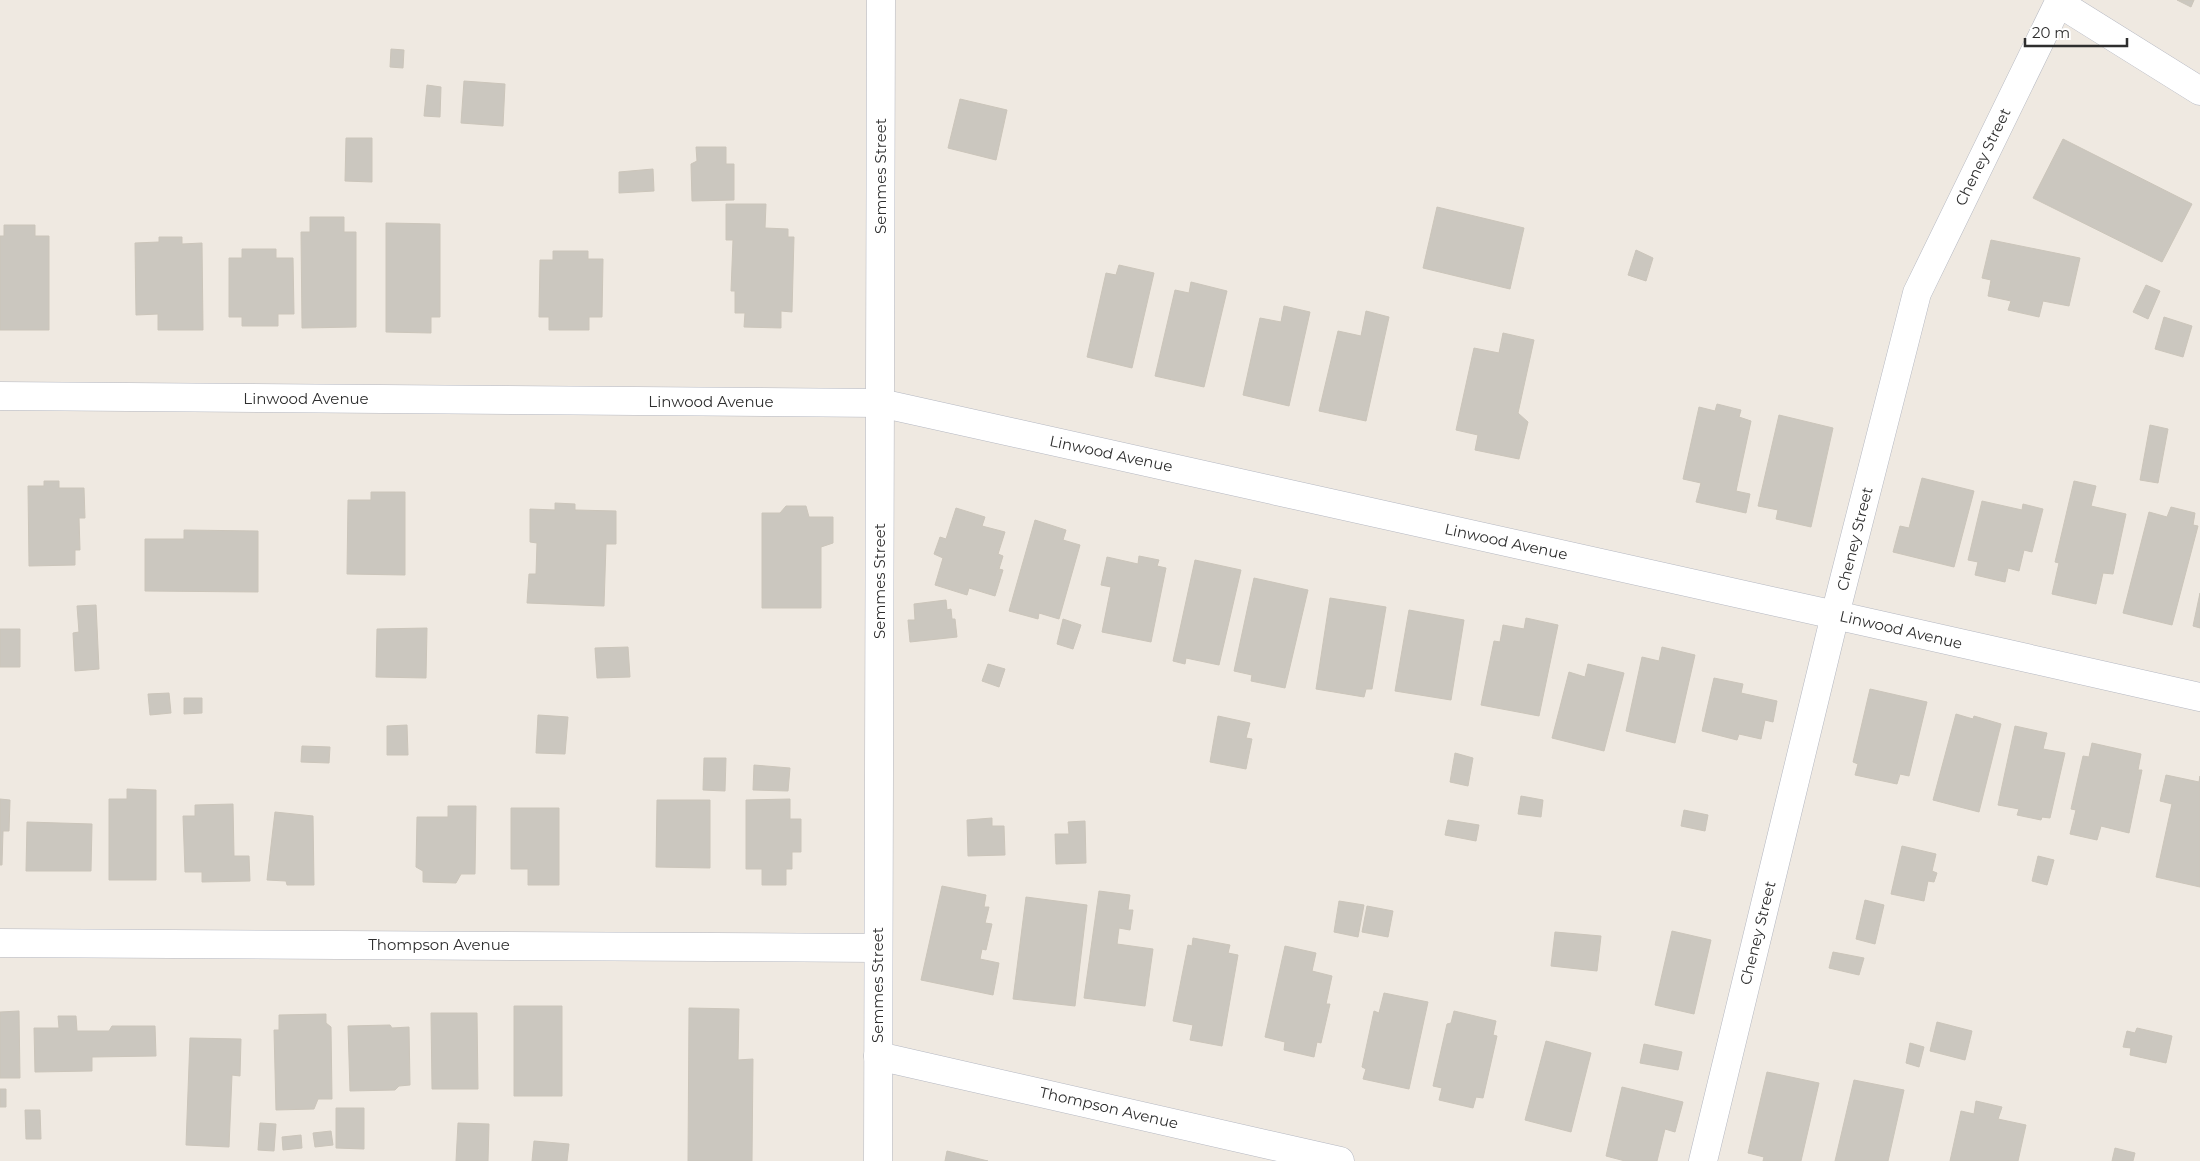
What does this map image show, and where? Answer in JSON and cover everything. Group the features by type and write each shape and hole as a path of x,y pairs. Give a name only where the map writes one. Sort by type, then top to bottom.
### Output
{"street":[{"name":"Semmes Street","path":"878,1161 881,0"},
{"path":"2059,1 2200,91"},
{"name":"Cheney Street","path":"1703,1161 1836,614 1917,293 2059,1"},
{"name":"Linwood Avenue","path":"0,396 880,403 1836,614 2200,697"},
{"name":"Thompson Avenue","path":"0,943 878,948"},
{"name":"Thompson Avenue","path":"878,1056 1340,1161"}],"building":[{"path":"2177,0 2194,0 2191,7"},
{"path":"391,49 404,50 403,68 390,67"},
{"path":"464,81 505,84 503,126 461,123"},
{"path":"427,85 441,87 440,117 424,116"},
{"path":"960,99 1007,110 996,160 948,148"},
{"path":"346,138 372,138 372,182 345,181"},
{"path":"2063,139 2192,204 2162,262 2033,198"},
{"path":"696,147 726,147 726,164 734,164 734,200 692,201 691,164 697,161"},
{"path":"653,169 654,191 619,193 619,172"},
{"path":"726,204 766,204 765,228 788,229 788,237 794,237 792,312 781,311 781,328 744,327 745,313 735,313 735,291 731,291 733,240 726,240"},
{"path":"1437,207 1524,228 1510,289 1423,268"},
{"path":"310,217 344,217 344,232 356,232 356,327 302,328 301,232 310,232"},
{"path":"386,223 440,224 440,317 431,317 431,333 386,332"},
{"path":"4,225 35,225 35,236 49,236 49,330 0,330 0,236 4,236"},
{"path":"159,237 182,237 182,244 202,243 203,330 158,330 158,314 136,315 135,243 159,242"},
{"path":"1991,240 2080,258 2069,306 2043,301 2039,317 2008,310 2011,301 1988,296 1991,280 1982,278"},
{"path":"242,249 276,249 276,258 293,258 294,314 278,314 278,326 242,326 242,317 229,317 229,258 242,258"},
{"path":"1636,250 1653,258 1646,281 1628,275"},
{"path":"553,251 588,251 588,259 603,259 602,317 589,317 589,330 549,330 549,317 539,317 540,260 553,260"},
{"path":"1119,265 1154,273 1132,368 1087,357 1106,273 1116,275"},
{"path":"1191,282 1227,291 1204,387 1155,376 1175,290 1189,293"},
{"path":"2146,285 2160,291 2148,319 2133,312"},
{"path":"1284,306 1310,312 1289,406 1243,395 1260,318 1281,322"},
{"path":"1366,311 1389,317 1366,421 1319,411 1338,331 1361,336"},
{"path":"2164,317 2192,326 2183,357 2155,349"},
{"path":"1503,333 1534,340 1518,413 1528,422 1519,459 1475,450 1478,435 1456,430 1474,348 1499,353"},
{"path":"1717,404 1741,410 1739,417 1751,421 1736,491 1750,494 1746,513 1696,502 1701,483 1683,479 1699,407 1715,411"},
{"path":"1779,415 1833,428 1811,527 1776,519 1778,510 1758,506"},
{"path":"2150,425 2168,429 2158,483 2140,480"},
{"path":"1922,478 1974,491 1954,567 1893,552 1900,526 1909,528"},
{"path":"44,481 59,481 59,488 84,488 85,518 79,518 80,550 75,550 75,565 29,566 28,486 44,486"},
{"path":"2074,481 2096,486 2091,506 2126,514 2113,574 2103,573 2096,604 2052,594 2059,563 2055,562"},
{"path":"371,492 405,492 405,575 347,574 348,500 371,500"},
{"path":"1982,501 2022,510 2023,504 2043,509 2032,552 2024,550 2019,571 2008,568 2005,582 1975,575 1978,562 1968,560"},
{"path":"555,503 575,504 575,510 616,511 616,544 606,544 604,606 527,603 529,574 536,574 537,543 530,542 530,509 555,510"},
{"path":"786,506 806,506 809,517 833,517 833,543 821,547 821,608 762,608 762,513 780,513"},
{"path":"2171,507 2195,513 2193,525 2198,526 2172,625 2123,613 2149,512 2167,517"},
{"path":"956,508 985,517 982,526 1005,532 998,554 1003,556 999,569 1003,570 995,596 969,588 967,595 935,585 943,558 934,554 940,537 946,539"},
{"path":"1035,520 1066,530 1063,540 1080,545 1059,619 1039,613 1038,619 1009,611"},
{"path":"184,530 258,531 258,592 145,591 145,539 184,539"},
{"path":"1139,556 1159,560 1157,566 1166,568 1151,642 1102,632 1111,587 1101,585 1107,557 1138,564"},
{"path":"1195,560 1241,570 1219,665 1186,658 1185,664 1173,661"},
{"path":"1254,578 1308,590 1285,688 1251,681 1252,675 1234,671"},
{"path":"2200,593 2200,628 2193,626"},
{"path":"1330,598 1386,607 1372,689 1366,689 1364,697 1316,689"},
{"path":"946,600 947,610 951,609 952,619 955,619 957,637 910,642 908,620 915,620 914,604"},
{"path":"96,605 99,669 75,671 73,633 79,632 77,606"},
{"path":"1409,610 1464,620 1451,700 1395,691"},
{"path":"1526,618 1558,625 1539,716 1481,705 1494,641 1500,642 1503,625 1524,629"},
{"path":"1063,619 1081,625 1073,649 1057,644"},
{"path":"427,628 426,678 376,677 377,629"},
{"path":"0,629 20,629 20,667 0,667"},
{"path":"628,647 630,677 597,678 595,648"},
{"path":"1662,647 1695,655 1675,743 1626,731 1642,657 1659,661"},
{"path":"988,664 1005,669 999,687 982,681"},
{"path":"1588,664 1624,673 1604,751 1552,738 1569,672 1585,677"},
{"path":"1714,678 1743,684 1741,693 1777,701 1773,722 1765,720 1761,739 1739,734 1737,740 1702,731"},
{"path":"1870,689 1927,702 1909,776 1900,774 1897,784 1855,775 1858,764 1853,762"},
{"path":"169,693 171,713 150,715 148,694"},
{"path":"184,698 202,698 202,713 184,714"},
{"path":"1956,714 1973,719 1974,716 2001,724 1979,812 1933,800"},
{"path":"538,715 568,717 565,754 536,753"},
{"path":"1218,716 1250,723 1246,738 1252,739 1246,769 1210,762"},
{"path":"407,725 408,755 387,755 387,726"},
{"path":"2015,726 2047,733 2043,749 2065,753 2050,818 2042,817 2041,820 2017,815 2019,809 1998,805"},
{"path":"2092,743 2141,754 2138,770 2142,770 2129,833 2101,826 2097,840 2070,834 2076,810 2071,809 2083,756 2089,757"},
{"path":"302,746 330,747 329,763 301,762"},
{"path":"1455,753 1473,758 1468,786 1450,782"},
{"path":"704,758 726,758 725,791 703,790"},
{"path":"754,765 790,768 788,791 753,790"},
{"path":"2166,775 2199,782 2200,776 2200,887 2156,877 2172,804 2160,801"},
{"path":"127,789 156,790 156,880 109,880 109,799 127,799"},
{"path":"1521,796 1543,800 1541,817 1518,814"},
{"path":"0,799 10,800 9,831 3,831 2,865 0,865"},
{"path":"790,799 790,819 801,819 801,852 792,852 792,869 786,869 786,885 762,885 762,869 746,869 746,800"},
{"path":"657,800 710,800 710,868 656,867"},
{"path":"233,804 234,856 249,856 250,881 202,882 202,872 185,872 183,816 195,816 195,805"},
{"path":"448,806 476,806 475,874 461,874 456,883 423,882 423,871 416,867 417,817 448,817"},
{"path":"511,808 559,808 559,885 528,885 528,869 511,869"},
{"path":"1684,810 1708,815 1705,831 1681,826"},
{"path":"275,812 313,816 314,885 287,885 286,881 267,880"},
{"path":"992,818 992,826 1004,826 1005,855 968,856 967,820"},
{"path":"1448,820 1479,825 1476,841 1445,835"},
{"path":"1085,821 1086,863 1056,864 1055,834 1069,834 1068,822"},
{"path":"27,822 92,824 91,871 26,871"},
{"path":"1902,846 1936,854 1932,871 1937,873 1934,882 1928,881 1924,901 1891,894"},
{"path":"2038,856 2054,860 2047,885 2032,881"},
{"path":"942,886 986,895 984,907 989,907 985,923 992,924 986,950 982,949 980,959 999,963 993,995 921,980"},
{"path":"1099,891 1130,895 1128,910 1133,910 1130,930 1119,928 1117,944 1153,949 1145,1006 1084,998"},
{"path":"1026,897 1087,905 1075,1006 1013,999"},
{"path":"1865,900 1884,905 1875,944 1856,939"},
{"path":"1339,901 1364,905 1358,937 1334,932"},
{"path":"1367,906 1393,911 1388,937 1362,932"},
{"path":"1672,931 1711,940 1694,1014 1655,1005"},
{"path":"1555,932 1601,936 1597,971 1551,966"},
{"path":"1193,938 1230,945 1228,953 1238,955 1222,1046 1190,1040 1193,1025 1173,1021 1188,945 1192,946"},
{"path":"1285,946 1316,953 1312,971 1332,976 1326,1004 1330,1004 1321,1043 1317,1042 1314,1057 1284,1050 1285,1042 1265,1037"},
{"path":"1833,952 1864,958 1859,975 1829,968"},
{"path":"1384,993 1428,1002 1409,1089 1363,1079 1366,1069 1362,1067 1374,1011 1379,1013"},
{"path":"514,1006 562,1006 562,1096 514,1096"},
{"path":"689,1008 739,1009 738,1060 753,1059 752,1161 688,1161"},
{"path":"19,1011 20,1078 0,1078 0,1012"},
{"path":"1454,1011 1496,1021 1493,1035 1497,1036 1483,1098 1476,1097 1473,1108 1439,1100 1442,1088 1433,1086 1447,1024 1451,1023"},
{"path":"431,1013 477,1013 478,1089 432,1089"},
{"path":"326,1014 326,1023 331,1027 332,1099 318,1099 314,1109 276,1110 274,1030 279,1030 279,1015"},
{"path":"58,1016 76,1016 77,1031 109,1031 112,1026 155,1026 156,1056 92,1057 92,1071 35,1072 34,1028 59,1028"},
{"path":"1937,1022 1972,1031 1965,1060 1930,1051"},
{"path":"390,1025 392,1028 409,1027 410,1085 399,1086 395,1090 350,1091 348,1026"},
{"path":"2137,1028 2172,1036 2166,1063 2130,1055 2131,1048 2123,1047 2127,1031 2135,1033"},
{"path":"190,1038 241,1039 240,1076 232,1075 229,1147 186,1145"},
{"path":"1546,1041 1591,1053 1571,1132 1525,1120"},
{"path":"1910,1043 1924,1047 1919,1067 1906,1063"},
{"path":"1644,1044 1682,1052 1678,1070 1640,1063"},
{"path":"1767,1072 1819,1083 1801,1161 1763,1161 1764,1157 1748,1153"},
{"path":"1854,1080 1904,1090 1888,1161 1835,1161"},
{"path":"1622,1087 1683,1102 1675,1132 1665,1129 1657,1161 1625,1161 1606,1156"},
{"path":"0,1089 6,1089 6,1107 0,1107"},
{"path":"1976,1101 2002,1107 1998,1119 2026,1125 2018,1161 1950,1161 1961,1111 1974,1114"},
{"path":"336,1108 364,1108 364,1149 336,1148"},
{"path":"25,1110 40,1110 41,1139 26,1139"},
{"path":"260,1123 276,1124 274,1151 258,1150"},
{"path":"458,1123 489,1124 488,1161 456,1161"},
{"path":"331,1131 333,1145 315,1147 313,1133"},
{"path":"301,1135 302,1148 283,1150 282,1137"},
{"path":"534,1141 569,1144 567,1161 532,1161"},
{"path":"2115,1148 2135,1153 2133,1161 2112,1161"},
{"path":"947,1151 988,1161 945,1161"}]}
